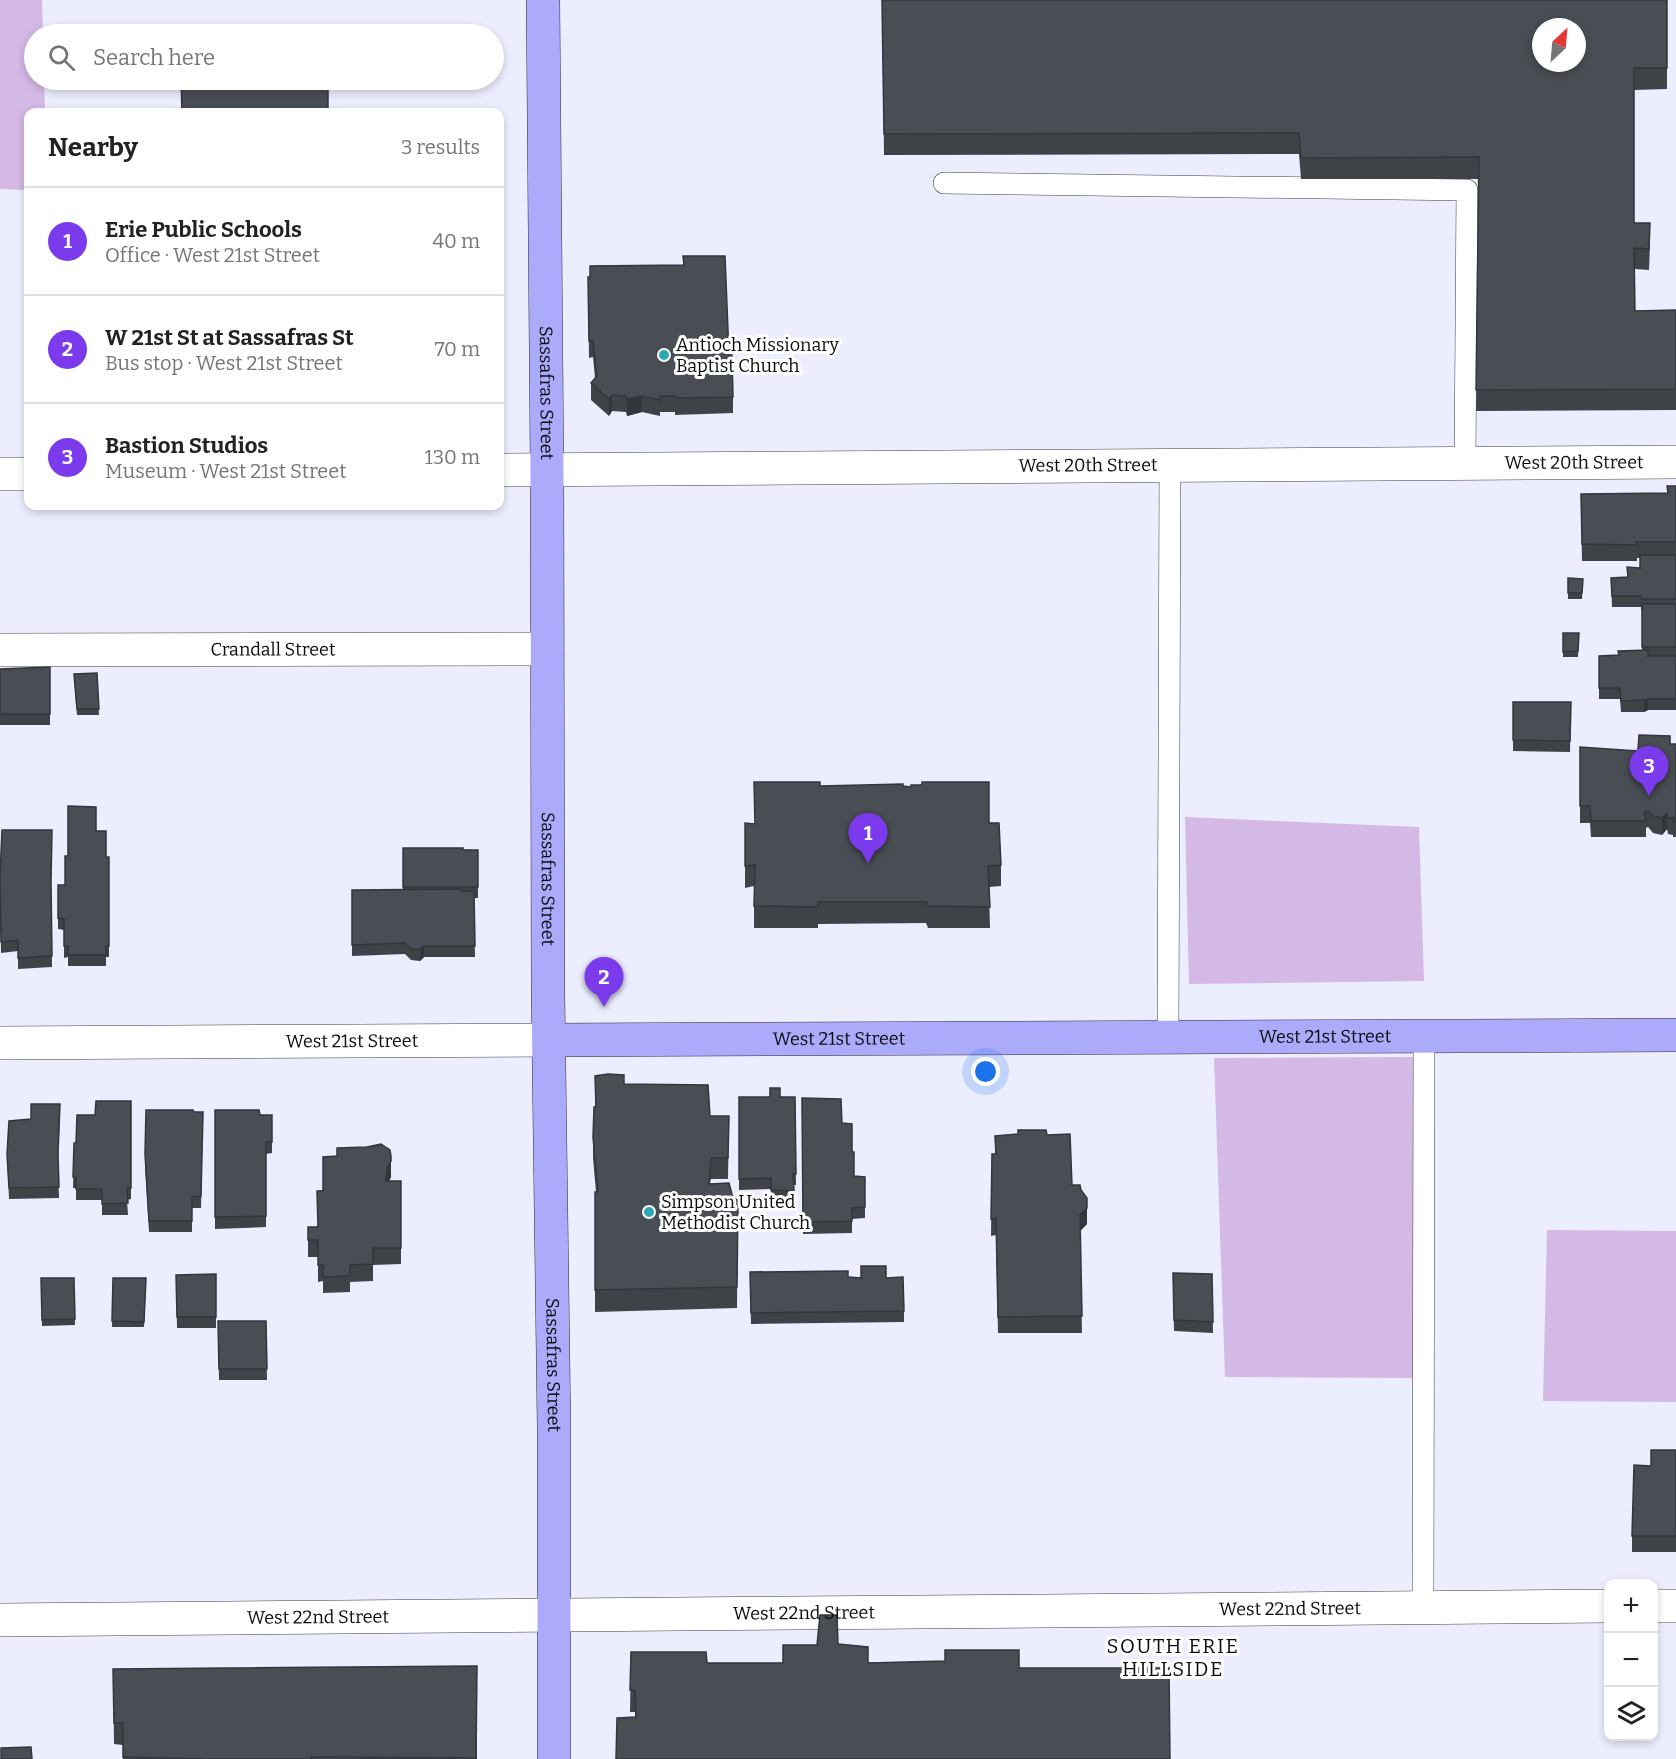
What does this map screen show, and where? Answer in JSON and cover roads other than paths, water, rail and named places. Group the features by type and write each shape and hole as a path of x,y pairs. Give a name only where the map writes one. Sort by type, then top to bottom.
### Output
{"street":[{"name":"Sassafras Street","path":"543,0 555,1615 554,1759"},
{"name":"West 20th Street","path":"504,470 1676,462"},
{"path":"0,474 24,474"},
{"name":"Crandall Street","path":"0,650 547,649"},
{"name":"West 21st Street","path":"0,1043 1676,1035"},
{"name":"West 22nd Street","path":"0,1620 1604,1606"},
{"path":"1658,1606 1676,1606"}],"lane":[{"path":"944,183 1467,190 1465,463"},
{"path":"1168,1038 1170,464"},
{"path":"1423,1607 1424,1036"}],"place":[{"name":"Antioch Missionary Baptist Church","path":"664,355"},
{"name":"Bastion Studios","path":"1649,796"},
{"name":"Erie Public Schools","path":"868,863"},
{"name":"W 21st St at Sassafras St","path":"604,1007"},
{"name":"Simpson United Methodist Church","path":"649,1212"}],"district":[{"name":"SOUTH ERIE HILLSIDE","path":"1173,1658"}]}
